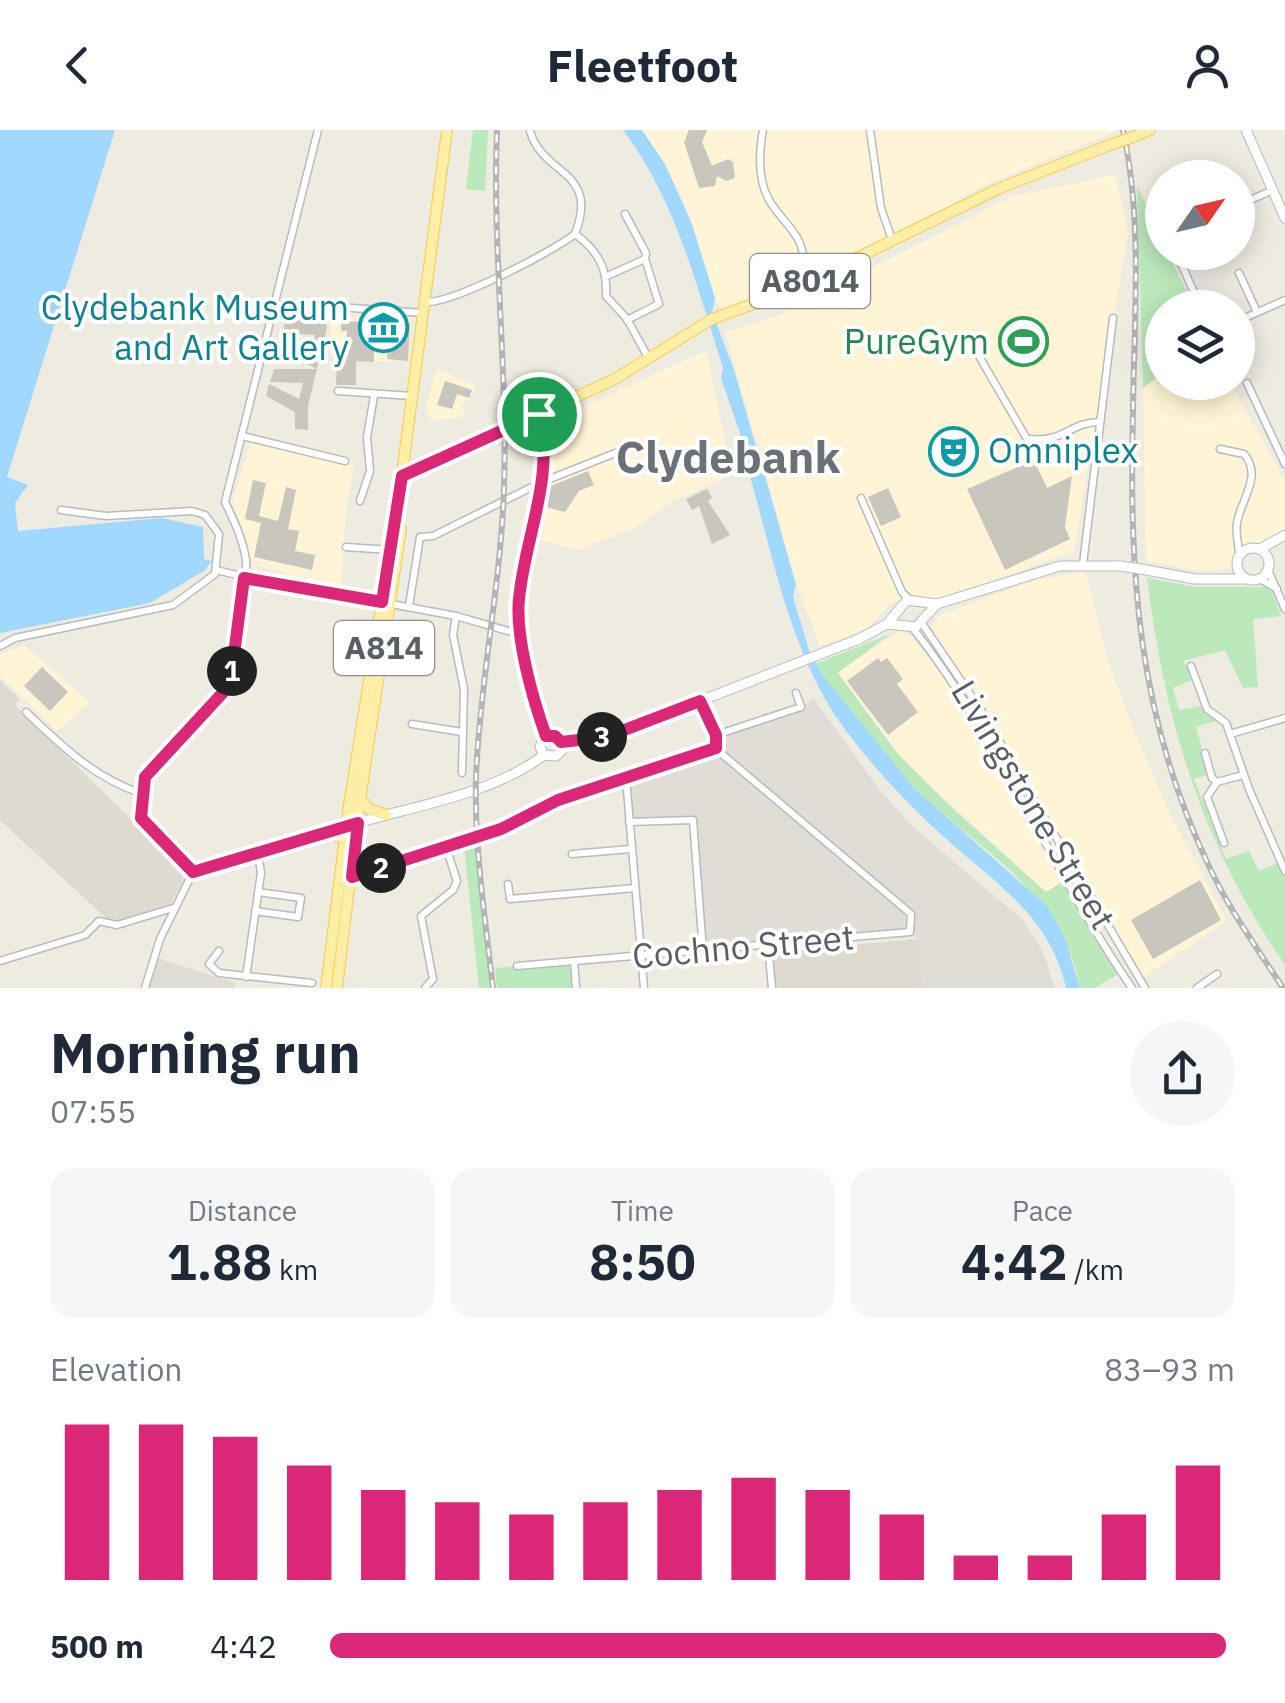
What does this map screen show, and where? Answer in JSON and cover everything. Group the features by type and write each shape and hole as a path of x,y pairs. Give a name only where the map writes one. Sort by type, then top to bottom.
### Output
{"main road":[{"name":"A814","path":"326,988 345,839 360,798 406,474 447,130"},
{"name":"A8014","path":"406,474 649,359 724,314 790,291 1013,182 1150,130"},
{"name":"A814","path":"337,988 356,875 352,824 387,603 391,550 406,474 412,396 427,306"},
{"path":"360,798 369,809 386,815"},
{"path":"323,831 336,832 345,839"}],"street":[{"path":"193,872 141,818 142,794 145,777 156,763 230,685 246,562 226,502 318,130"},
{"path":"338,308 427,306 558,248 575,234 582,198 577,186 540,150 531,130"},
{"path":"763,130 760,159 767,196 802,248 803,260 793,266"},
{"path":"1246,130 1285,218"},
{"path":"868,133 881,208 892,240"},
{"path":"1255,198 1272,190"},
{"path":"625,214 646,253 659,304 627,320"},
{"path":"575,234 589,244 607,276 606,296 627,320 649,359"},
{"path":"607,276 645,259"},
{"path":"1239,273 1257,312 1285,300"},
{"path":"1083,564 1112,318"},
{"path":"979,356 1027,438 1050,441 1087,422 1100,422"},
{"path":"338,390 374,396 412,396"},
{"path":"360,501 370,471 367,437 374,396"},
{"path":"1255,400 1285,464"},
{"path":"539,414 546,452 518,601 546,736"},
{"path":"242,436 344,461"},
{"path":"1220,449 1244,454 1251,466 1250,487 1236,524 1238,560 1246,579"},
{"path":"409,606 420,537 434,536 542,482 618,452"},
{"path":"861,498 906,602 919,622"},
{"path":"0,646 15,638 173,605 216,570 218,534 205,515 192,511 106,516 61,510"},
{"path":"1226,578 1238,560 1280,539"},
{"path":"1260,579 1280,539"},
{"path":"1238,542 1255,549 1269,565 1285,609"},
{"path":"346,547 391,550"},
{"path":"906,602 936,604 1034,572 1083,564 1120,566 1195,580 1260,579 1278,589"},
{"path":"216,570 409,606 522,635"},
{"path":"900,623 906,602"},
{"path":"887,624 906,602"},
{"path":"561,742 606,737 887,624 919,622 936,604"},
{"path":"456,616 453,635 464,690 462,773"},
{"name":"Livingstone Street","path":"919,622 1069,889 1132,988"},
{"name":"Livingstone Street","path":"919,622 981,710 1145,988"},
{"path":"1191,666 1207,710 1225,720 1285,871"},
{"path":"716,735 801,707 796,693"},
{"path":"356,875 501,829 558,800 716,748 716,735 700,701"},
{"path":"26,712 74,758 110,783 142,794"},
{"path":"1230,734 1285,718"},
{"path":"412,724 462,732"},
{"path":"145,988 174,908 193,872 490,783 544,755 556,756 562,750 555,736 546,736 540,743 544,755"},
{"name":"Cochno Street","path":"517,966 910,932 911,914 716,748"},
{"path":"1205,753 1212,778 1217,782"},
{"path":"1224,842 1207,798 1217,782 1244,775"},
{"path":"626,778 644,988"},
{"path":"628,822 693,820 703,951"},
{"path":"425,988 433,979 421,916 453,890 457,881 446,847"},
{"path":"572,854 631,849"},
{"path":"246,977 258,892 258,854"},
{"path":"508,884 510,899 636,888"},
{"path":"256,911 298,917 301,898 258,892"},
{"path":"0,960 85,934 99,921 118,925 174,908"},
{"path":"768,946 772,988"},
{"path":"219,951 208,964 219,973 312,983"},
{"path":"574,961 576,988"},
{"path":"1198,988 1217,974"}],"shaded area":[{"path":"642,130 1116,131 961,197 931,220 790,291 724,313 715,298 684,202"},
{"path":"1115,175 1128,232 1074,551 940,600 913,595 891,603 868,628 820,646 797,585 725,332 778,316 1013,196"},
{"path":"332,318 411,321 409,360 374,362 328,350"},
{"path":"706,351 731,469 723,479 673,501 634,528 578,550 537,539 551,481 550,422"},
{"path":"437,369 476,386 469,400 460,404 466,416 432,421 425,409"},
{"path":"1143,388 1145,400 1240,400 1285,481 1285,530 1227,569 1200,571 1146,561"},
{"path":"251,440 354,466 346,508 341,589 285,579 286,572 254,566 233,501"},
{"path":"1085,571 1106,655 1135,733 1171,817 1227,921 1139,980 981,710 940,652 932,626 939,616 1002,592 1036,580"},
{"path":"900,631 908,634 953,684 1065,881 1046,893 898,754 837,672"},
{"path":"24,645 90,703 57,731 0,676 0,654"},
{"path":"0,680 20,699 15,705 184,872 183,882 170,904 108,920 0,820"},
{"path":"814,699 879,789 914,828 1023,920 1043,952 1055,988 923,988 919,939 910,932 703,951 693,820 629,822 626,778 716,749 716,735 801,707"},
{"path":"919,939 923,988 776,988 773,952"},
{"path":"157,958 235,983 235,988 149,988"}],"green space":[{"path":"473,130 488,130 485,191 466,189"},
{"path":"1137,185 1145,203 1145,270 1176,270 1186,290 1145,290 1143,388"},
{"path":"1147,578 1197,587 1266,587 1273,593 1281,616 1253,619 1258,687 1243,688 1225,650 1183,661 1194,679 1173,688 1179,710 1203,706 1218,720 1196,727 1209,774 1194,779 1226,859 1249,851 1259,871 1277,863 1285,877 1285,965 1231,874 1192,780 1164,683"},
{"path":"890,634 838,673 898,754 951,807 1046,892 1062,882 1118,974 1095,988 1080,988 1070,954 1038,899 903,776 815,664"},
{"path":"476,843 493,988 479,988 464,846"},
{"path":"574,961 576,988 497,988 495,968"}],"water":[{"path":"0,130 115,130 7,477 28,485 15,503 18,531 162,518 203,527 204,559 212,561 204,571 150,603 0,633"},
{"path":"623,130 642,130 665,164 692,224 715,298 712,312 734,370 757,450 754,455 761,462 796,585 793,597 809,650 822,674 914,788 1047,906 1065,938 1080,988 1066,988 1058,963 1034,921 889,783 852,739 823,695 784,599 747,466 748,457 721,378 723,368 683,244 657,185"}],"building":[{"path":"689,130 707,130 702,142 712,166 728,159 733,162 735,178 726,181 717,176 715,186 699,188 684,142"},
{"path":"285,320 324,321 327,327 317,369 279,350 282,336 311,350 315,335 283,333"},
{"path":"341,321 410,324 408,361 387,359 388,349 374,349 374,362 356,361 356,385 336,385 337,355 346,356 347,331 341,331"},
{"path":"274,369 317,369 308,406 308,430 295,429 295,412 266,396 269,384 299,399 303,383 270,382"},
{"path":"445,381 472,390 469,398 457,394 452,409 437,405"},
{"path":"1034,460 1047,488 1072,476 1065,527 1070,539 1005,570 967,489"},
{"path":"588,471 594,485 579,491 565,512 546,507 551,486"},
{"path":"253,480 266,483 259,516 278,521 286,487 296,490 288,529 299,531 295,551 315,555 312,570 254,557 261,523 245,519"},
{"path":"888,488 901,517 881,526 868,497"},
{"path":"707,489 712,498 708,501 730,535 712,544 699,506 692,510 686,499"},
{"path":"878,658 881,662 887,658 903,679 897,684 918,712 888,735 847,681"},
{"path":"42,667 68,692 50,711 24,686"},
{"path":"1200,880 1221,920 1153,959 1131,920"}],"railway":[{"path":"493,988 481,882 476,776 504,488 497,130"},
{"path":"1123,130 1135,235 1133,529 1142,642 1152,698 1184,808 1208,864 1283,988"}],"place":[{"name":"Clydebank Museum and Art Gallery","path":"384,328"},
{"name":"PureGym","path":"1024,342"},
{"name":"Omniplex","path":"953,451"}],"district":[{"name":"Clydebank","path":"728,457"}],"route":[{"path":"539,414 546,452 545,472 523,571 518,615 546,736 555,736 561,742 606,737 700,701 716,735 716,748 558,800 501,829 352,877 358,823 193,872 141,818 142,794 145,777 230,685 244,578 382,602 402,476 539,414"}]}
